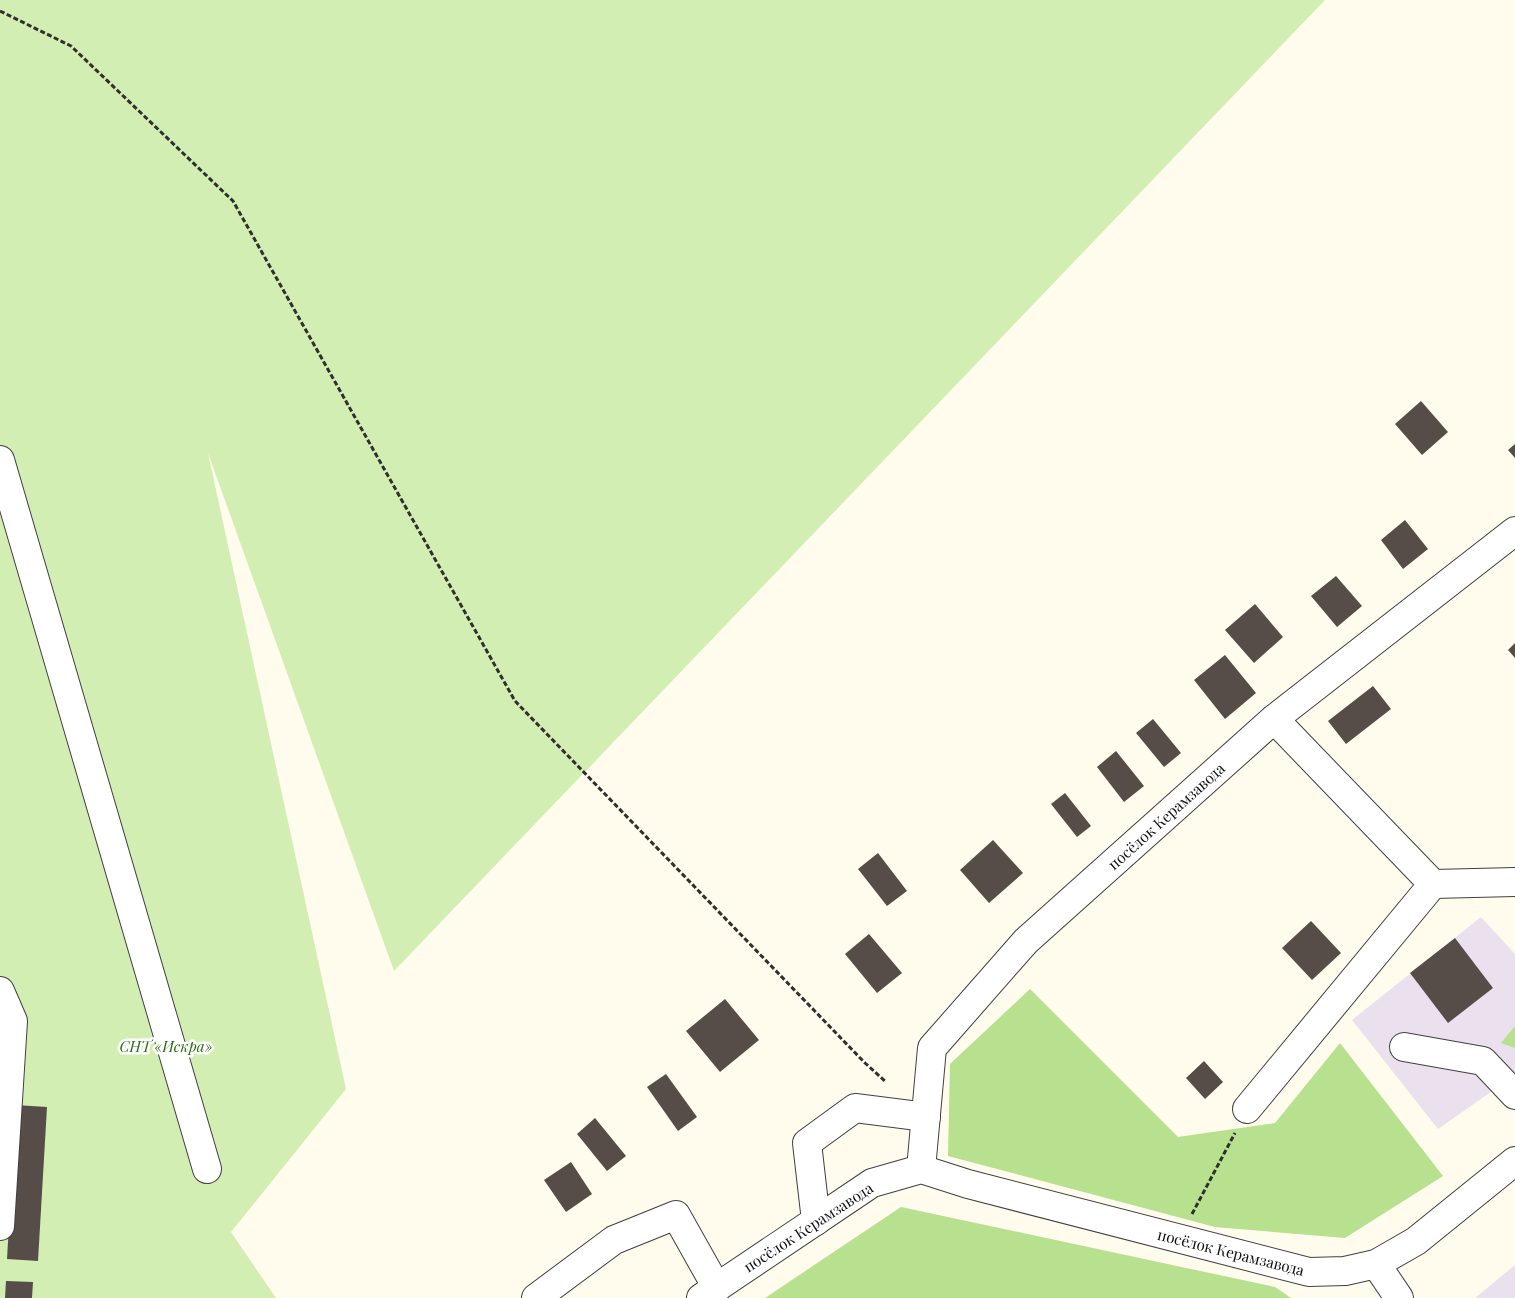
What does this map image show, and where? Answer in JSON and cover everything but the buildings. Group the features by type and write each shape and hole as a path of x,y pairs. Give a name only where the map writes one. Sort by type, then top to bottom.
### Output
{"street":[{"path":"0,460 208,1169"},
{"name":"посёлок Керамзавода","path":"921,1169 932,1048 1026,941 1274,719 1515,531"},
{"path":"1274,719 1433,884 1515,882"},
{"path":"1247,1109 1433,884"},
{"path":"0,991 13,1021 0,1226"},
{"path":"1404,1047 1483,1061 1515,1095"},
{"path":"816,1221 807,1143 855,1108 926,1117"},
{"name":"посёлок Керамзавода","path":"709,1293 872,1183 921,1169 968,1184 1309,1272 1345,1271 1376,1264 1416,1241 1515,1161"},
{"path":"536,1298 614,1240 676,1215 709,1293"},
{"path":"1376,1264 1399,1298"}],"path":[{"path":"0,11 71,46 233,201 516,701 864,1063 892,1087"},
{"path":"1179,1238 1247,1109"}],"shaded area":[{"path":"1481,917 1515,954 1515,1075 1438,1129 1352,1020"},
{"path":"1515,1265 1515,1298 1475,1298"}],"green space":[{"name":"СНТ «Искра»","path":"0,0 1325,0 394,971 208,453 346,1089 231,1232 276,1298 0,1298"},
{"path":"1030,989 1178,1137 1275,1123 1340,1043 1443,1176 1345,1238 1215,1227 948,1156 950,1064"},
{"path":"1515,1026 1515,1048 1501,1043"},
{"path":"901,1207 1275,1287 1291,1298 765,1298"}]}
